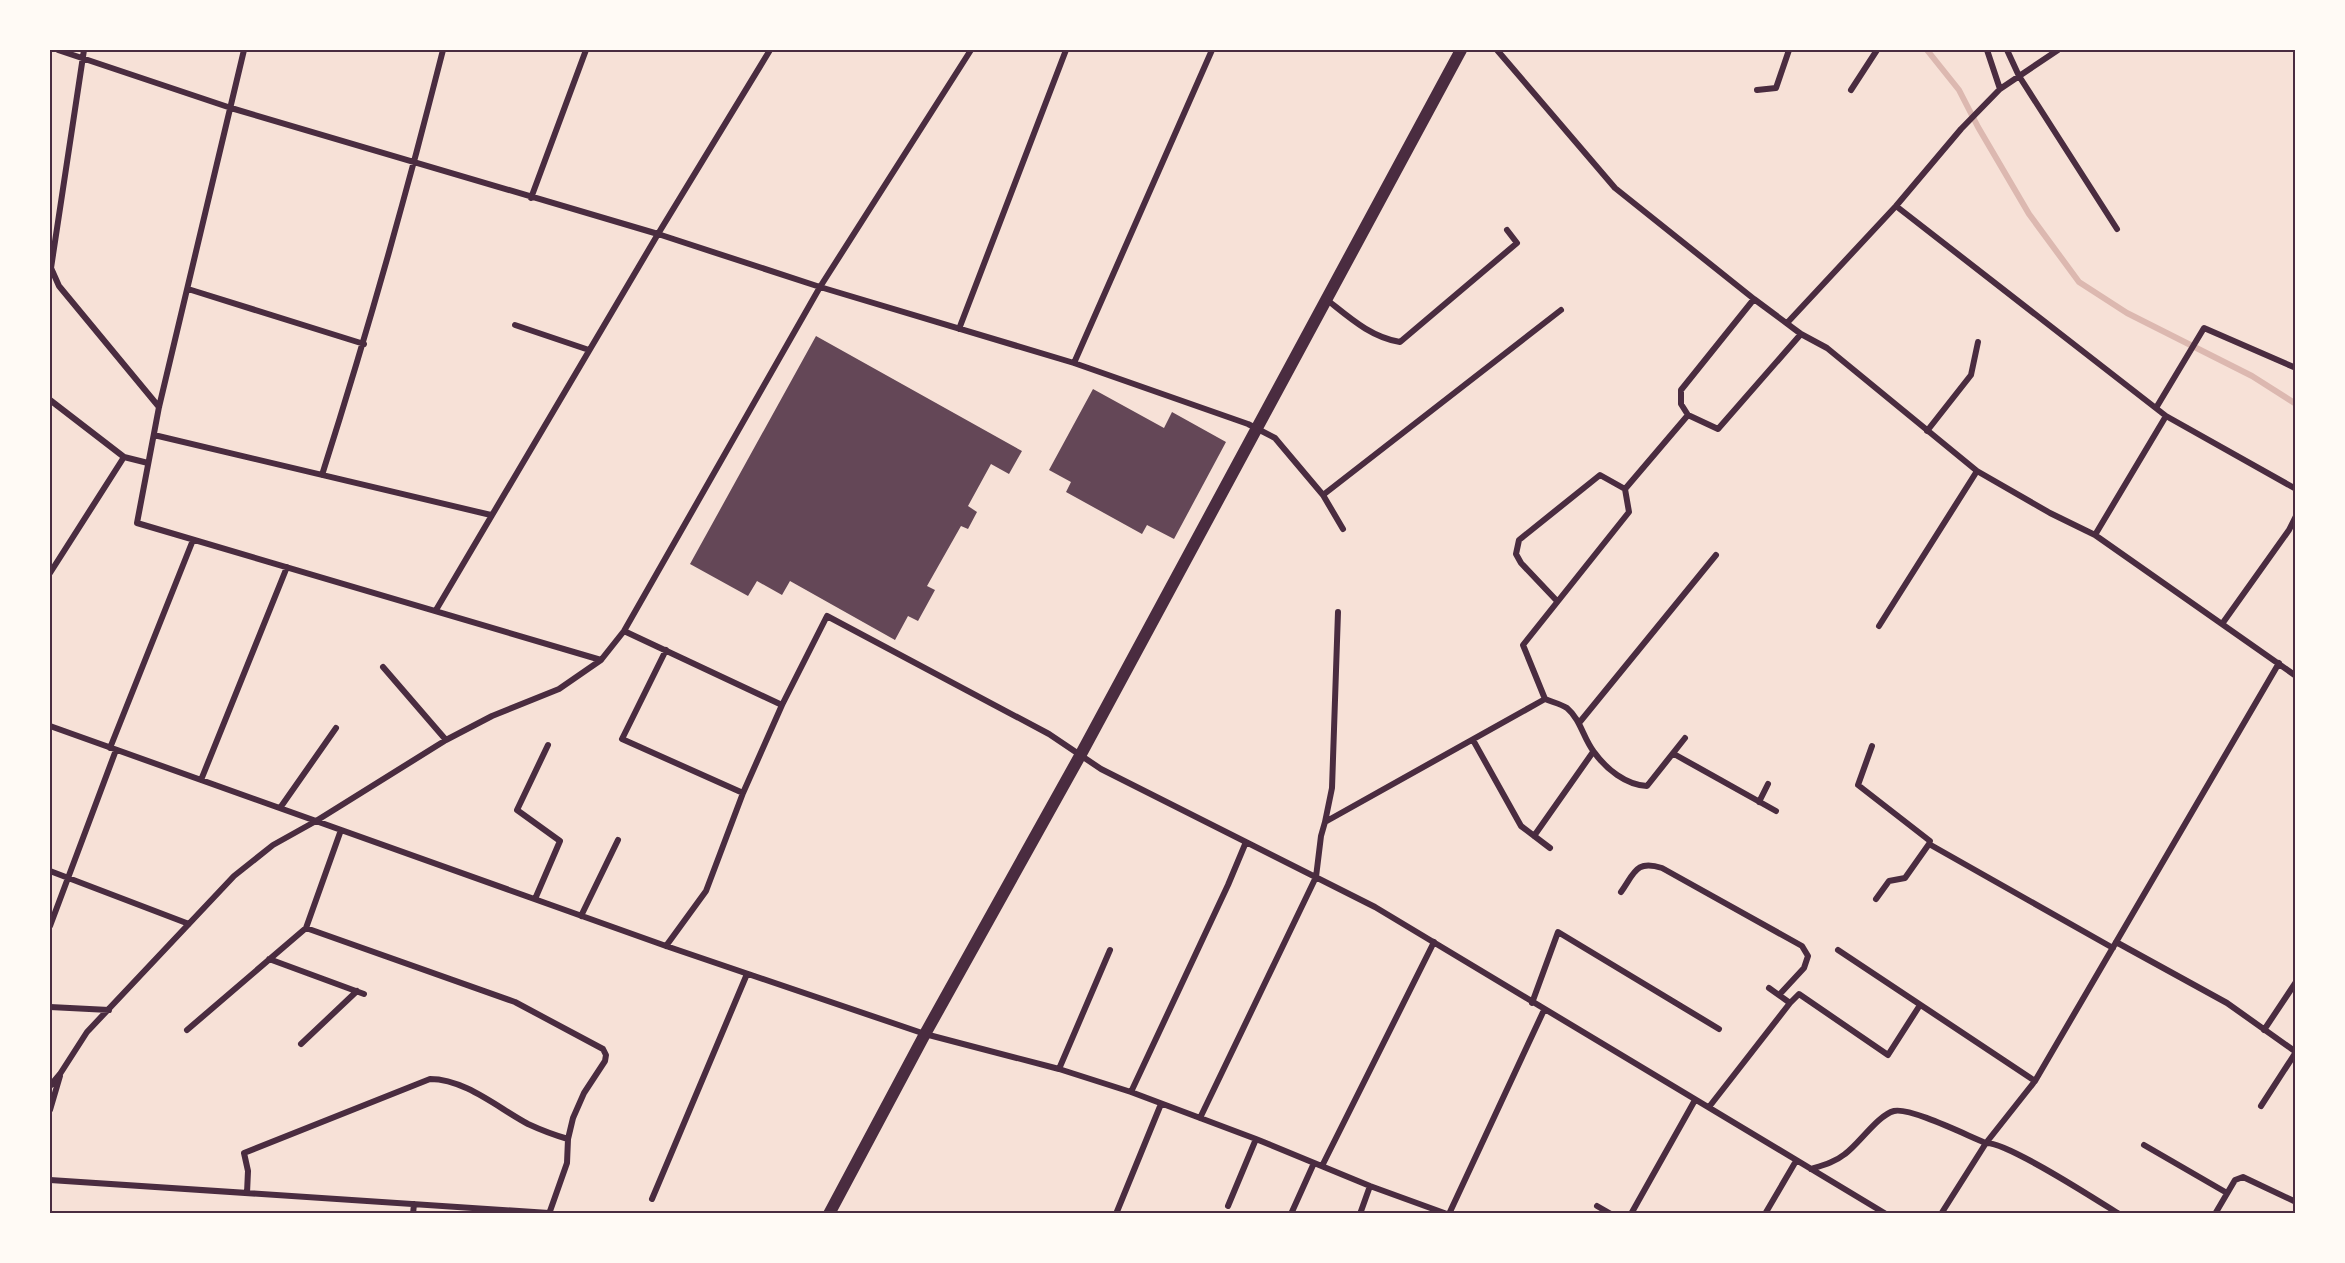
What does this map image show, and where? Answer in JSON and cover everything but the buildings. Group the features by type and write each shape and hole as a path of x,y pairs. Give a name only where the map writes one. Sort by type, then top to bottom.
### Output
{"main road":[{"path":"829,1214 925,1034 1081,754 1461,50"}],"street":[{"path":"58,50 231,108 658,234 820,287 1074,363 1256,427 1275,438 1323,495 1342,529"},
{"path":"84,50 51,268 59,286 159,407"},
{"path":"244,50 159,407 137,524 601,660"},
{"path":"322,475 364,344 443,50"},
{"path":"531,198 586,50"},
{"path":"436,610 658,234 771,50"},
{"path":"50,1086 87,1032 234,876 273,845 446,740 492,716 559,689 601,660 624,631 820,287 970,50"},
{"path":"959,328 1066,50"},
{"path":"1074,363 1212,50"},
{"path":"1497,50 1615,188 1754,299 1800,334 1827,348 1977,471 2050,513 2095,535 2295,676"},
{"path":"1757,90 1776,88 1789,50"},
{"path":"1851,90 1877,50"},
{"path":"1988,50 2000,89"},
{"path":"2007,50 2019,76 2117,229"},
{"path":"1787,323 1896,206 1961,129 2000,89 2058,50"},
{"path":"1896,206 2166,416 2295,489"},
{"path":"1326,299 1362,327 1386,340 1400,342 1517,243 1507,230"},
{"path":"188,289 364,344"},
{"path":"1754,299 1681,390 1682,404 1688,415 1718,429 1800,334"},
{"path":"1323,495 1561,310"},
{"path":"515,325 589,350"},
{"path":"2156,408 2204,328 2295,368"},
{"path":"1927,431 1971,375 1978,342"},
{"path":"50,400 124,457 148,463"},
{"path":"1625,489 1688,415"},
{"path":"2095,535 2166,416"},
{"path":"154,435 491,515"},
{"path":"50,573 124,457"},
{"path":"1879,626 1977,471"},
{"path":"1557,601 1521,563 1516,554 1519,540 1600,475 1625,489"},
{"path":"1625,489 1629,512 1523,645 1545,699 1565,706 1580,723 1593,752 1622,779 1635,786 1647,786 1685,738"},
{"path":"2222,624 2289,530 2295,516"},
{"path":"50,926 113,749 193,540"},
{"path":"1580,723 1716,555"},
{"path":"201,780 287,567"},
{"path":"1200,1118 1316,877 1321,837 1332,788 1338,612"},
{"path":"666,946 706,891 743,793 782,705 827,616 1049,734 1101,769 1375,907 1886,1214"},
{"path":"624,631 782,705"},
{"path":"666,651 622,739 743,793"},
{"path":"1941,1214 1986,1143 2035,1081 2279,663"},
{"path":"383,667 446,740"},
{"path":"1325,822 1545,699"},
{"path":"50,726 747,974 925,1034 1059,1069 1131,1092 1445,1213 1544,1010"},
{"path":"280,808 336,728"},
{"path":"1473,740 1521,826 1550,848"},
{"path":"535,899 560,841 517,810 548,745"},
{"path":"1872,746 1858,785 1930,841 1929,844 2115,945 2228,1003 2295,1052 2261,1106"},
{"path":"1534,836 1593,752"},
{"path":"1674,754 1776,811"},
{"path":"1759,802 1768,784"},
{"path":"187,1030 306,928 341,830"},
{"path":"582,916 618,840"},
{"path":"1131,1092 1246,842"},
{"path":"1876,899 1889,880 1905,878 1929,844"},
{"path":"1621,892 1639,867 1648,864 1662,868 1802,946 1808,956 1804,968 1779,996"},
{"path":"50,871 189,924"},
{"path":"50,1180 549,1213 567,1163 568,1139 573,1118 584,1093 605,1061 606,1055 603,1049 515,1002 306,928"},
{"path":"1532,1003 1558,932 1719,1029"},
{"path":"1322,1166 1434,942"},
{"path":"1059,1069 1110,950"},
{"path":"1838,950 2035,1081"},
{"path":"269,960 360,993 302,1044"},
{"path":"652,1199 747,974"},
{"path":"2264,1030 2295,982"},
{"path":"1769,988 1790,1003"},
{"path":"1708,1107 1799,994 1888,1055 1920,1005"},
{"path":"50,1007 109,1010"},
{"path":"50,1110 60,1074"},
{"path":"247,1193 248,1171 244,1153 430,1079 444,1079 530,1125 568,1139"},
{"path":"1631,1214 1695,1100"},
{"path":"1116,1214 1161,1104"},
{"path":"1811,1169 1832,1163 1846,1154 1882,1118 1894,1111 1909,1112 1986,1143 1994,1142 2017,1153 2119,1214"},
{"path":"1228,1206 1256,1139"},
{"path":"2144,1145 2227,1193"},
{"path":"1765,1214 1796,1161"},
{"path":"1291,1214 1314,1163"},
{"path":"2215,1214 2235,1180 2243,1177 2295,1202"},
{"path":"1360,1214 1370,1186"},
{"path":"413,1214 414,1204"},
{"path":"1597,1206 1611,1214"}],"waterway":[{"path":"1927,50 1959,90 2029,214 2079,282 2127,313 2252,376 2296,404"}]}
